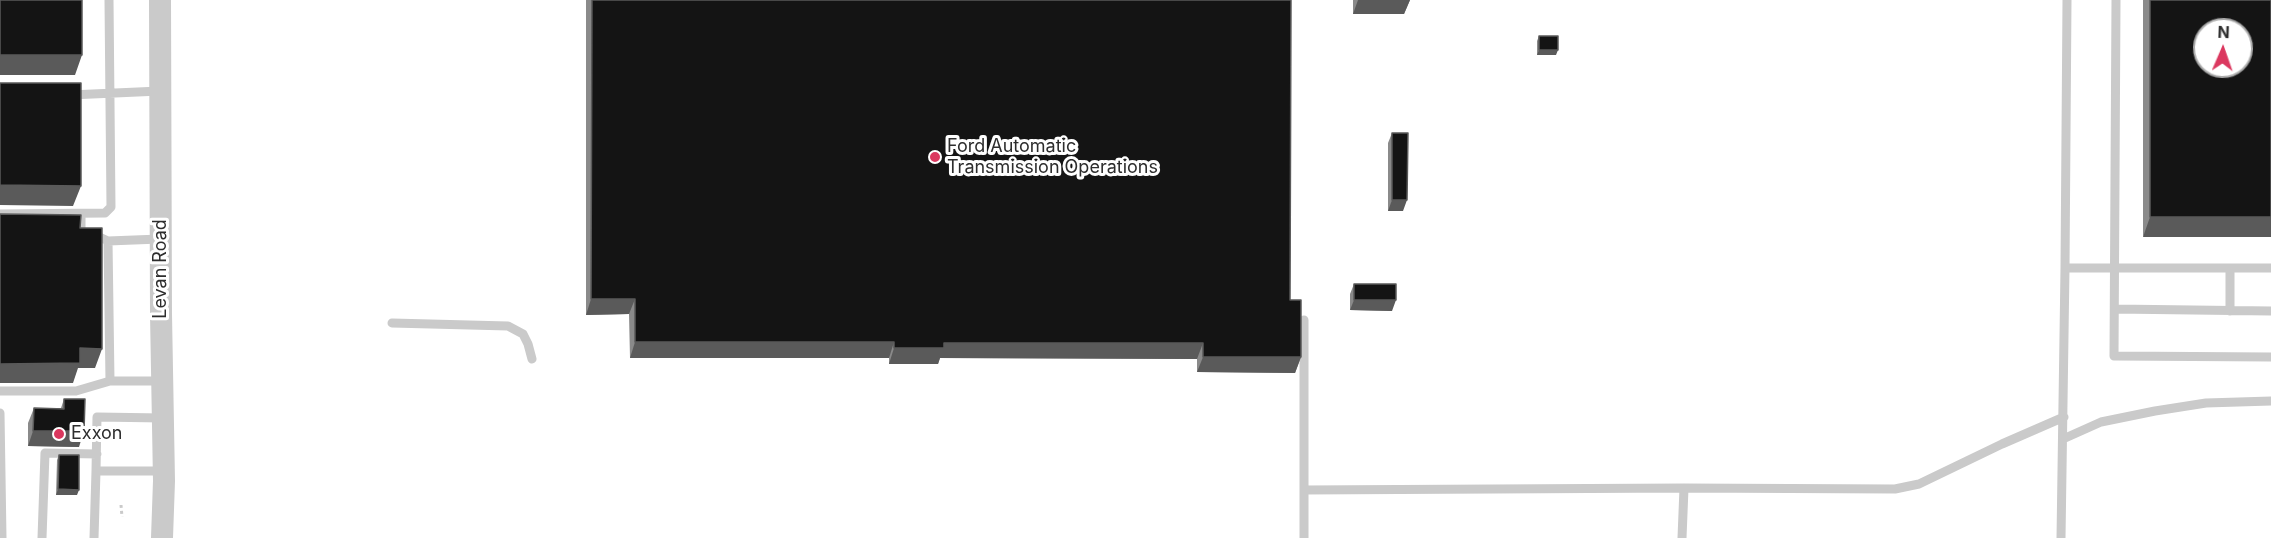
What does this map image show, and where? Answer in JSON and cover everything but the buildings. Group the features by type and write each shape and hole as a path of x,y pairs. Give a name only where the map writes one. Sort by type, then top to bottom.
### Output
{"street":[{"name":"Levan Road","path":"160,0 160,238 164,471 162,538"}],"lane":[{"path":"0,214 105,213 111,207 109,0"},
{"path":"2061,538 2066,268 2067,0"},
{"path":"2116,0 2114,356 2271,357"},
{"path":"63,95 160,91"},
{"path":"81,214 81,228"},
{"path":"69,228 81,228 108,241 160,238"},
{"path":"108,241 110,381"},
{"path":"2066,268 2271,268"},
{"path":"2230,268 2230,310"},
{"path":"2115,309 2271,311"},
{"path":"1304,320 1304,538"},
{"path":"392,323 508,326 523,333 532,359"},
{"path":"0,391 76,391 110,381 163,381"},
{"path":"2063,439 2101,422 2156,411 2206,403 2271,401"},
{"path":"0,413 2,538"},
{"path":"94,538 97,417 163,418"},
{"path":"1304,490 1895,489 1919,484 2064,417"},
{"path":"42,538 45,453 97,454"},
{"path":"96,471 164,471"},
{"path":"1682,538 1684,488"}],"path":[{"path":"121,505 122,517"}],"place":[{"name":"Ford Automatic Transmission Operations","path":"935,157"},
{"name":"Exxon","path":"59,434"}]}
